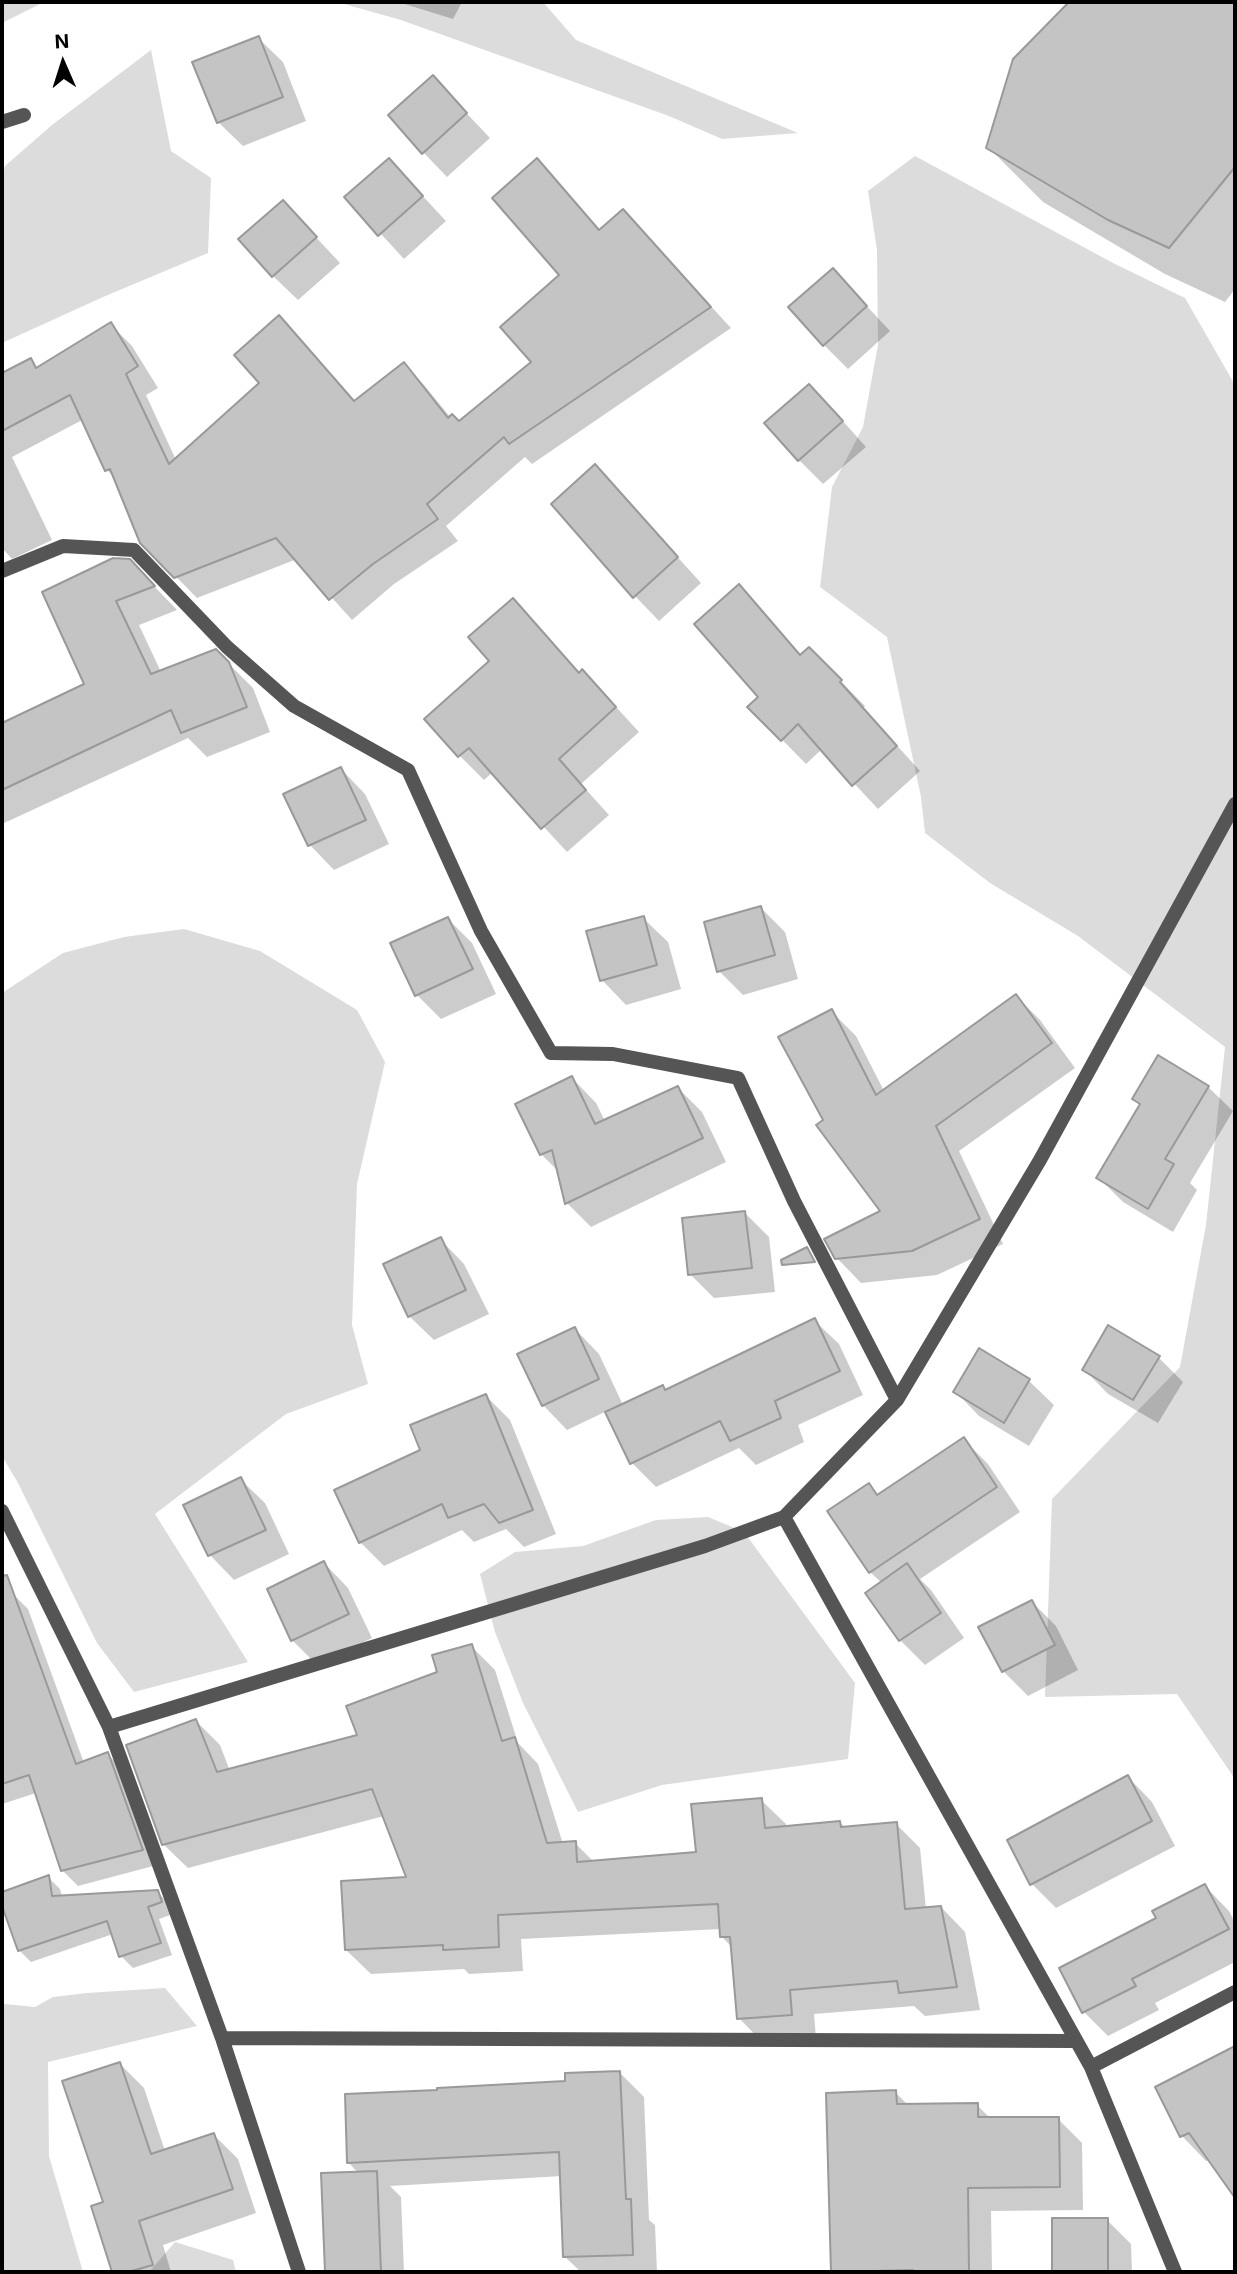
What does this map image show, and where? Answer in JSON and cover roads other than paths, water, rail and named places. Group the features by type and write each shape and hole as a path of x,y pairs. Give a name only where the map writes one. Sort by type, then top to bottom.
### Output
{"street":[{"path":"2,122 24,115"},
{"path":"2,571 63,546 135,550 227,647 294,706 408,770 481,931 551,1053 613,1054 738,1078 794,1201 897,1400"},
{"path":"109,1727 705,1546 784,1517 897,1400 1040,1160 1235,804"},
{"path":"2,1511 109,1727 222,2038 299,2272"},
{"path":"784,1517 1091,2067 1175,2272"},
{"path":"1091,2067 1235,1992"},
{"path":"222,2038 1075,2041"}]}
